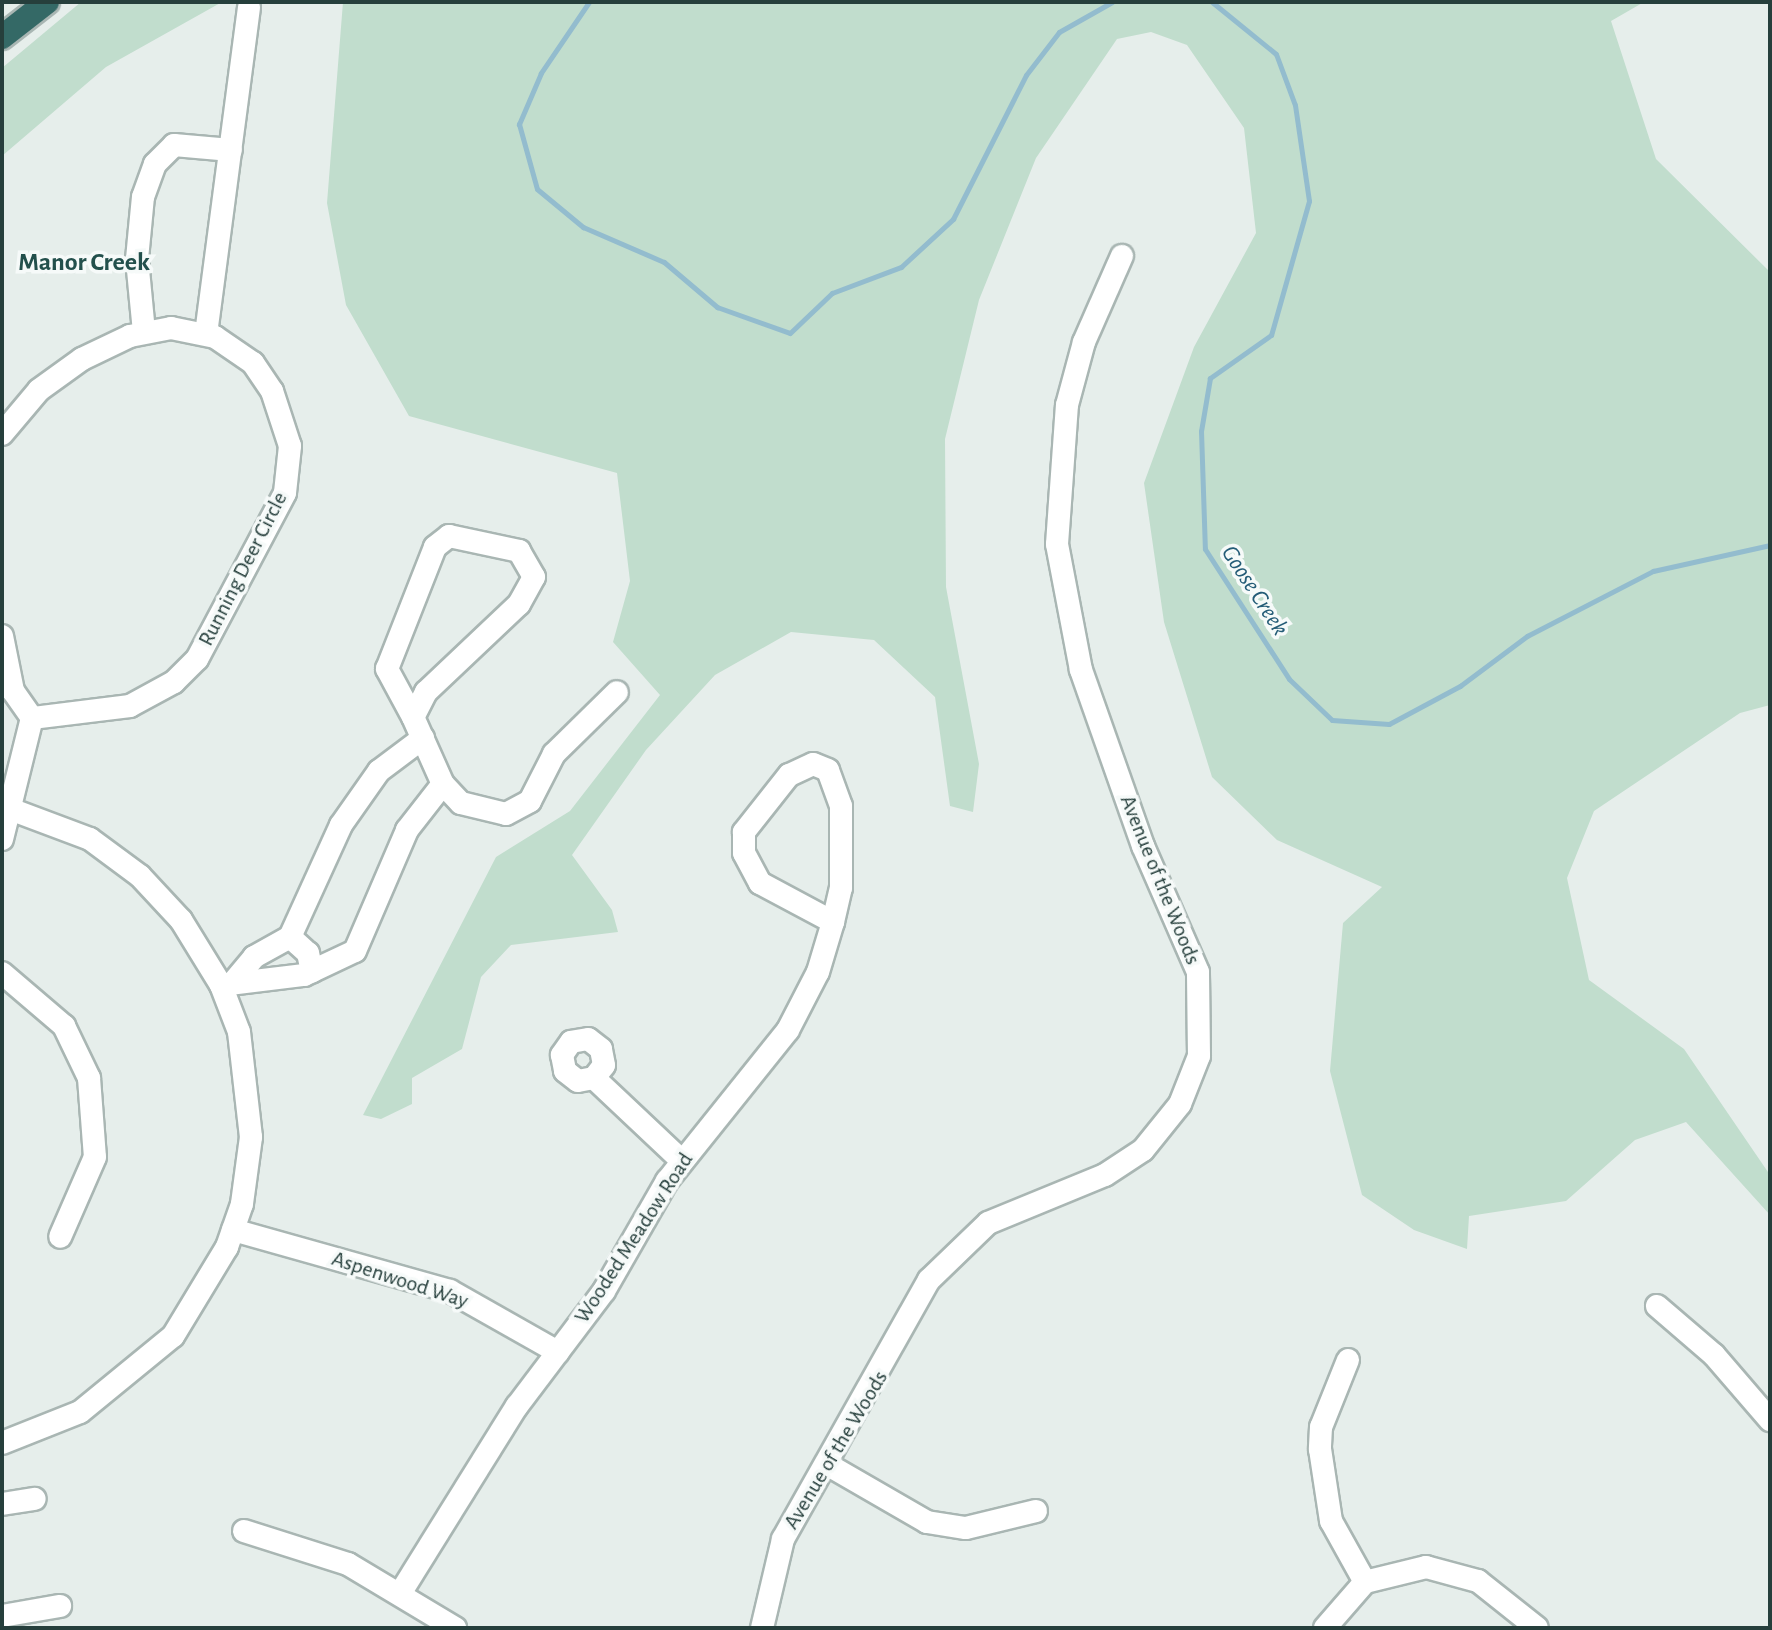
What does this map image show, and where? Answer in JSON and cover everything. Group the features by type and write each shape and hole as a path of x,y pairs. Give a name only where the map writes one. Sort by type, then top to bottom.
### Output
{"highway":[{"path":"2,37 47,2"}],"street":[{"path":"206,334 249,8"},
{"path":"144,332 137,259 143,197 155,164 174,145 231,150"},
{"name":"Avenue of the Woods","path":"762,1628 774,1559 830,1466 912,1309 954,1251 1022,1203 1105,1175 1143,1150 1180,1104 1199,1056 1198,972 1086,684 1057,544 1067,405 1084,342 1122,256"},
{"name":"Running Deer Circle","path":"2,434 56,376 144,332 206,334 236,349 272,391 290,446 285,493 197,659 174,682 130,706 32,718"},
{"path":"413,717 426,692 531,589 534,577 519,551 449,536 435,547 387,669 443,784 461,803 506,814 518,809 554,754 617,692"},
{"path":"2,636 13,691 32,718 6,807 2,839"},
{"path":"228,982 254,957 290,937 341,825 379,771 423,738"},
{"name":"Wooded Meadow Road","path":"401,1592 682,1161 788,1030 833,922 841,888 841,806 828,770 813,764 780,786 744,832 744,853 760,883 833,922"},
{"path":"228,982 312,972 355,951 407,830 443,784"},
{"path":"2,1443 80,1412 153,1357 210,1282 233,1230 251,1109 245,1056 228,982 181,920 140,876 90,839 6,807"},
{"path":"290,937 308,953 312,972"},
{"path":"2,973 64,1026 92,1091 95,1157 60,1237"},
{"path":"594,1078 682,1161"},
{"name":"Aspenwood Way","path":"233,1230 450,1291 558,1352"},
{"path":"1657,1306 1724,1365 1770,1420"},
{"path":"1348,1360 1321,1427 1320,1449 1331,1521 1365,1582"},
{"path":"830,1466 927,1522 966,1528 1036,1511"},
{"path":"2,1504 35,1499"},
{"path":"244,1531 348,1564 401,1592 455,1628"},
{"path":"1325,1628 1365,1582 1426,1567 1456,1572 1490,1588 1537,1628"},
{"path":"2,1616 60,1606"}],"green space":[{"path":"81,2 222,2 106,67 2,156 2,68"},
{"path":"343,2 1644,2 1611,21 1656,159 1770,272 1770,705 1740,713 1594,811 1567,878 1589,980 1684,1049 1770,1175 1770,1215 1686,1122 1635,1140 1566,1201 1469,1216 1467,1249 1414,1230 1362,1195 1330,1071 1343,923 1382,887 1277,840 1212,777 1164,622 1144,483 1194,347 1256,233 1244,128 1187,45 1151,32 1117,39 1036,158 979,300 945,439 946,587 979,764 973,812 950,806 935,697 874,640 791,632 715,675 646,750 572,855 612,910 618,932 511,945 481,977 462,1049 412,1078 412,1104 381,1119 363,1115 496,857 570,811 660,695 613,642 630,581 617,473 409,416 346,305 327,203"}],"waterway":[{"name":"Goose Creek","path":"589,2 541,73 519,124 537,189 583,227 664,262 717,307 790,333 832,293 901,267 953,219 1026,75 1059,32 1112,2"},
{"name":"Goose Creek","path":"1212,2 1276,54 1295,105 1309,201 1271,335 1210,378 1201,431 1205,549 1289,679 1332,720 1389,724 1460,686 1527,636 1653,571 1770,545"}],"district":[{"name":"Manor Creek","path":"84,263"}]}
